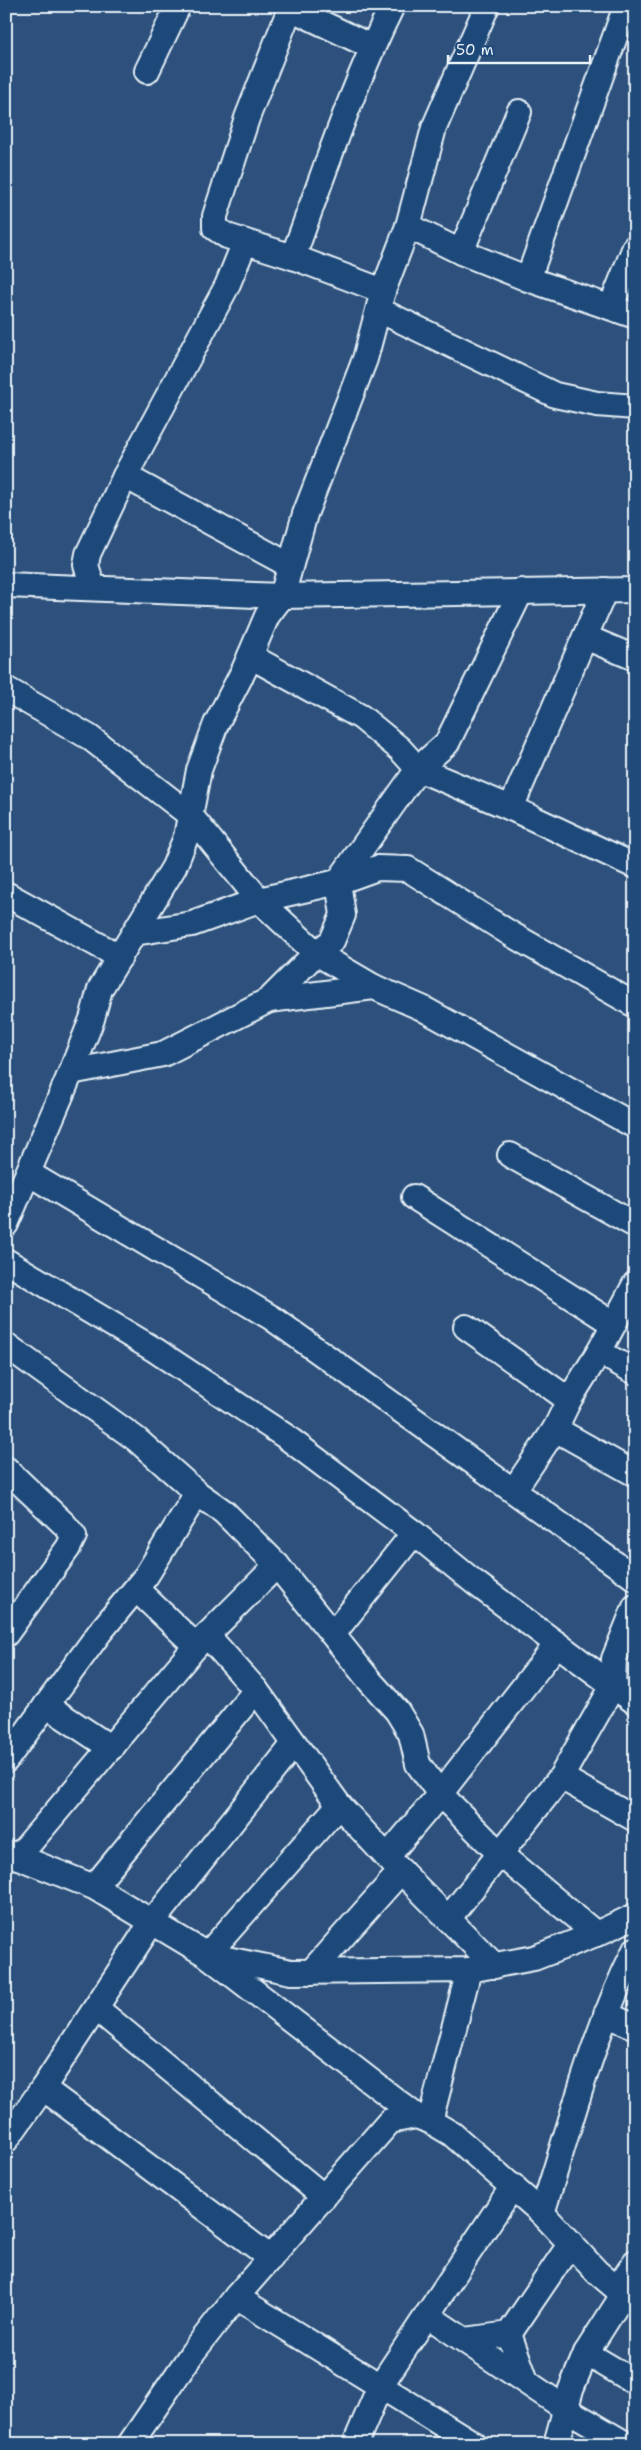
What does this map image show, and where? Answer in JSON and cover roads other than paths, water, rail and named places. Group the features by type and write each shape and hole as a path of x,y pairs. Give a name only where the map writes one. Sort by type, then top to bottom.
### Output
{"street":[{"path":"147,72 178,6"},
{"path":"293,257 372,47 392,6"},
{"path":"6,1224 71,1072 92,1018 100,989 174,867 186,837 197,790 199,770 208,743 267,616 282,596 289,565 305,514 365,359 381,300 408,226 434,128 487,6"},
{"path":"528,279 626,6"},
{"path":"372,47 291,7 247,118 215,216 215,228 227,236 293,257 381,300 554,395 597,404 635,407"},
{"path":"461,252 519,112"},
{"path":"408,226 461,252 528,279 635,316"},
{"path":"93,588 86,564 88,554 125,476 228,286 245,242"},
{"path":"611,307 635,247"},
{"path":"125,476 289,565"},
{"path":"6,585 282,596 635,590"},
{"path":"511,808 605,590"},
{"path":"71,1072 163,1054 269,1000 316,953 332,941 343,915 338,882 418,769 447,743 522,591"},
{"path":"585,637 635,658"},
{"path":"250,656 361,717 400,749 418,769 511,808 635,866"},
{"path":"6,690 89,737 190,815 260,900 316,953 374,987 422,1008 635,1126"},
{"path":"134,933 192,924 260,900 338,882 377,868 408,869 511,934 635,1005"},
{"path":"6,894 120,957"},
{"path":"269,1000 374,987"},
{"path":"510,1155 635,1225"},
{"path":"28,1173 272,1318 635,1578"},
{"path":"414,1197 612,1324"},
{"path":"6,1261 155,1350 285,1436 414,1533 474,1582 635,1702"},
{"path":"514,1490 555,1429 569,1400 599,1352 612,1324 635,1284"},
{"path":"466,1327 569,1400"},
{"path":"6,1344 136,1439 197,1493 224,1512 277,1565 397,1711 411,1734 418,1764 440,1794 499,1853 596,1934"},
{"path":"599,1352 635,1372"},
{"path":"555,1429 635,1474"},
{"path":"6,1634 68,1548 74,1536 65,1525 10,1483"},
{"path":"6,1760 66,1681 100,1632 136,1589 197,1493"},
{"path":"333,1634 414,1533"},
{"path":"277,1565 201,1640 111,1748 12,1855 94,1887 207,1955 423,2118 452,2134 542,2213 597,2272 625,2296"},
{"path":"136,1589 201,1640 256,1690 339,1805 394,1864 495,1966"},
{"path":"448,1918 561,1777 612,1686 614,1659 632,1620"},
{"path":"310,1972 394,1864 440,1794 557,1644"},
{"path":"94,1887 256,1690"},
{"path":"46,1705 111,1748"},
{"path":"6,2140 43,2088 152,1922 294,1744"},
{"path":"561,1777 635,1819"},
{"path":"207,1955 339,1805"},
{"path":"207,1955 291,1972 470,1970 534,1958 596,1934 635,1916"},
{"path":"542,2213 592,2048 635,1950"},
{"path":"423,2118 470,1970"},
{"path":"96,2008 324,2197"},
{"path":"606,2014 635,2026"},
{"path":"43,2088 270,2258"},
{"path":"130,2444 193,2352 236,2297 390,2120 423,2118"},
{"path":"355,2444 380,2386 513,2186"},
{"path":"465,2340 509,2334 571,2243"},
{"path":"556,2444 571,2389 586,2353 625,2296 635,2262"},
{"path":"236,2297 474,2444"},
{"path":"427,2315 566,2409 626,2444"},
{"path":"509,2334 526,2382"},
{"path":"586,2353 635,2382"}]}
